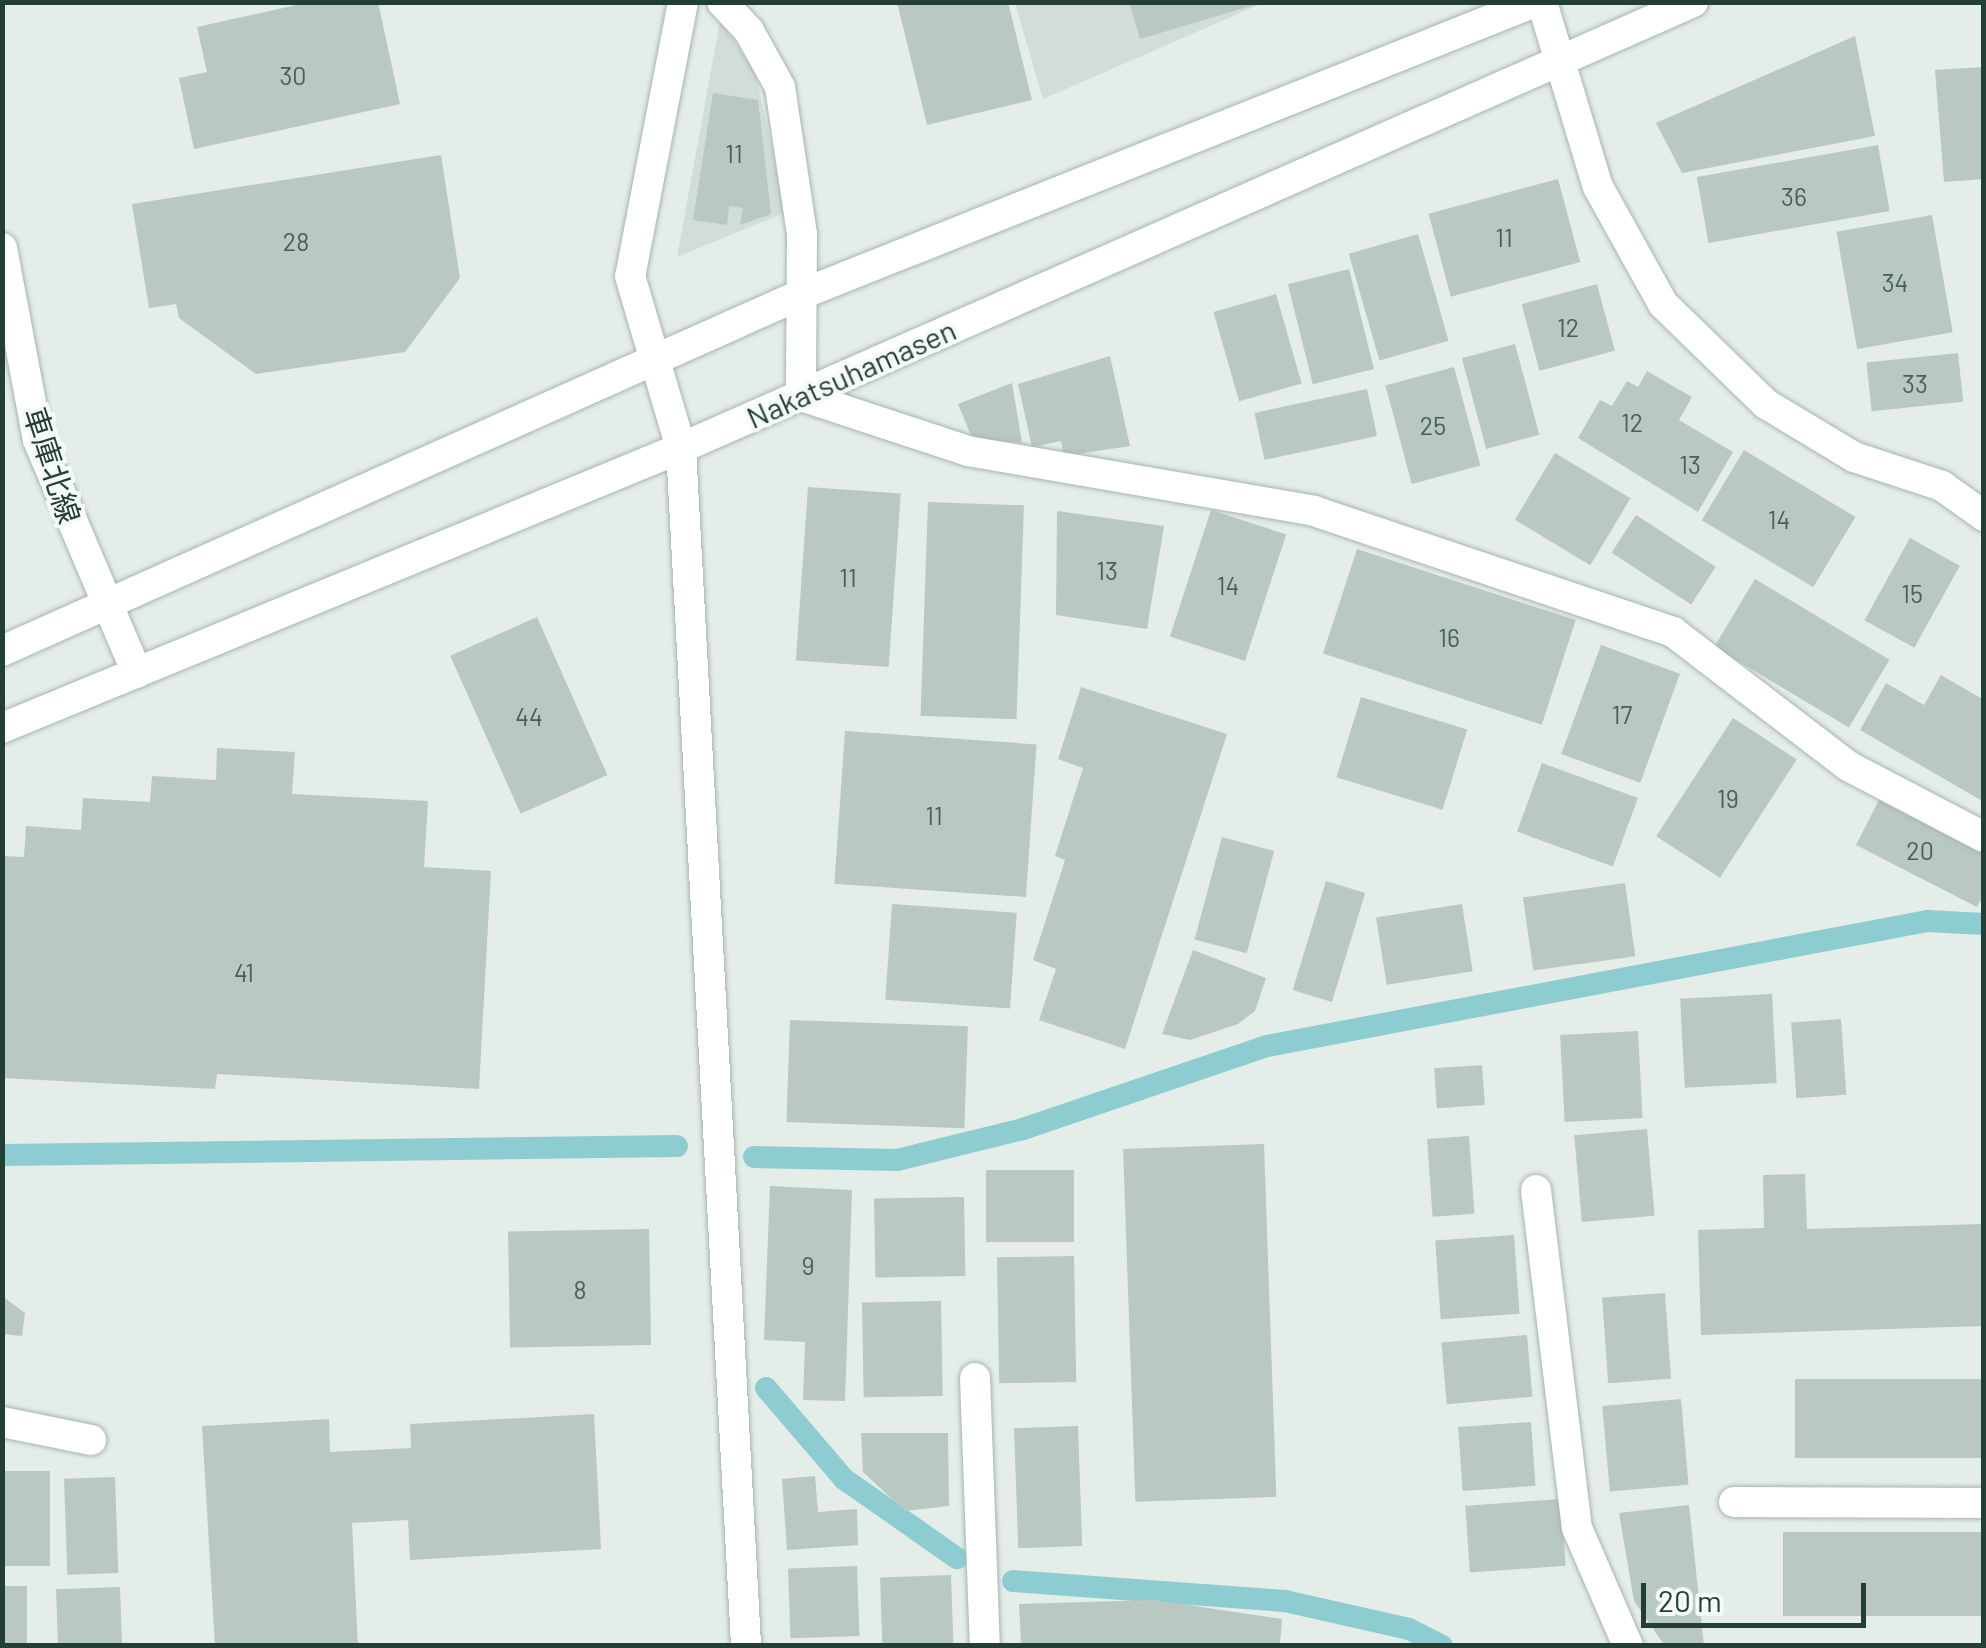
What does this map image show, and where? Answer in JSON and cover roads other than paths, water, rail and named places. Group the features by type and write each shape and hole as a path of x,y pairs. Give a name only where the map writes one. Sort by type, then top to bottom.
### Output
{"street":[{"path":"683,2 630,276 681,448 746,1646"},
{"path":"722,2 749,31 780,87 802,235 801,396 968,452 1314,511 1673,632 1848,766 1984,837"},
{"path":"2,651 802,294 1538,2 1598,187 1664,304 1766,404 1854,456 1971,495 1984,516"},
{"name":"Nakatsuhamasen","path":"2,728 681,448 1693,2"},
{"name":"車庫北線","path":"2,248 38,440 137,673"},
{"path":"1536,1190 1578,1528 1628,1646"},
{"path":"975,1378 985,1646"},
{"path":"2,1422 90,1440"},
{"path":"1734,1502 1984,1503"}],"waterway":[{"path":"754,1157 897,1160 1023,1129 1267,1046 1927,921 1984,924"},
{"path":"2,1155 677,1146"},
{"path":"766,1388 844,1479 957,1558"},
{"path":"1013,1581 1285,1601 1409,1629 1442,1646"}]}
